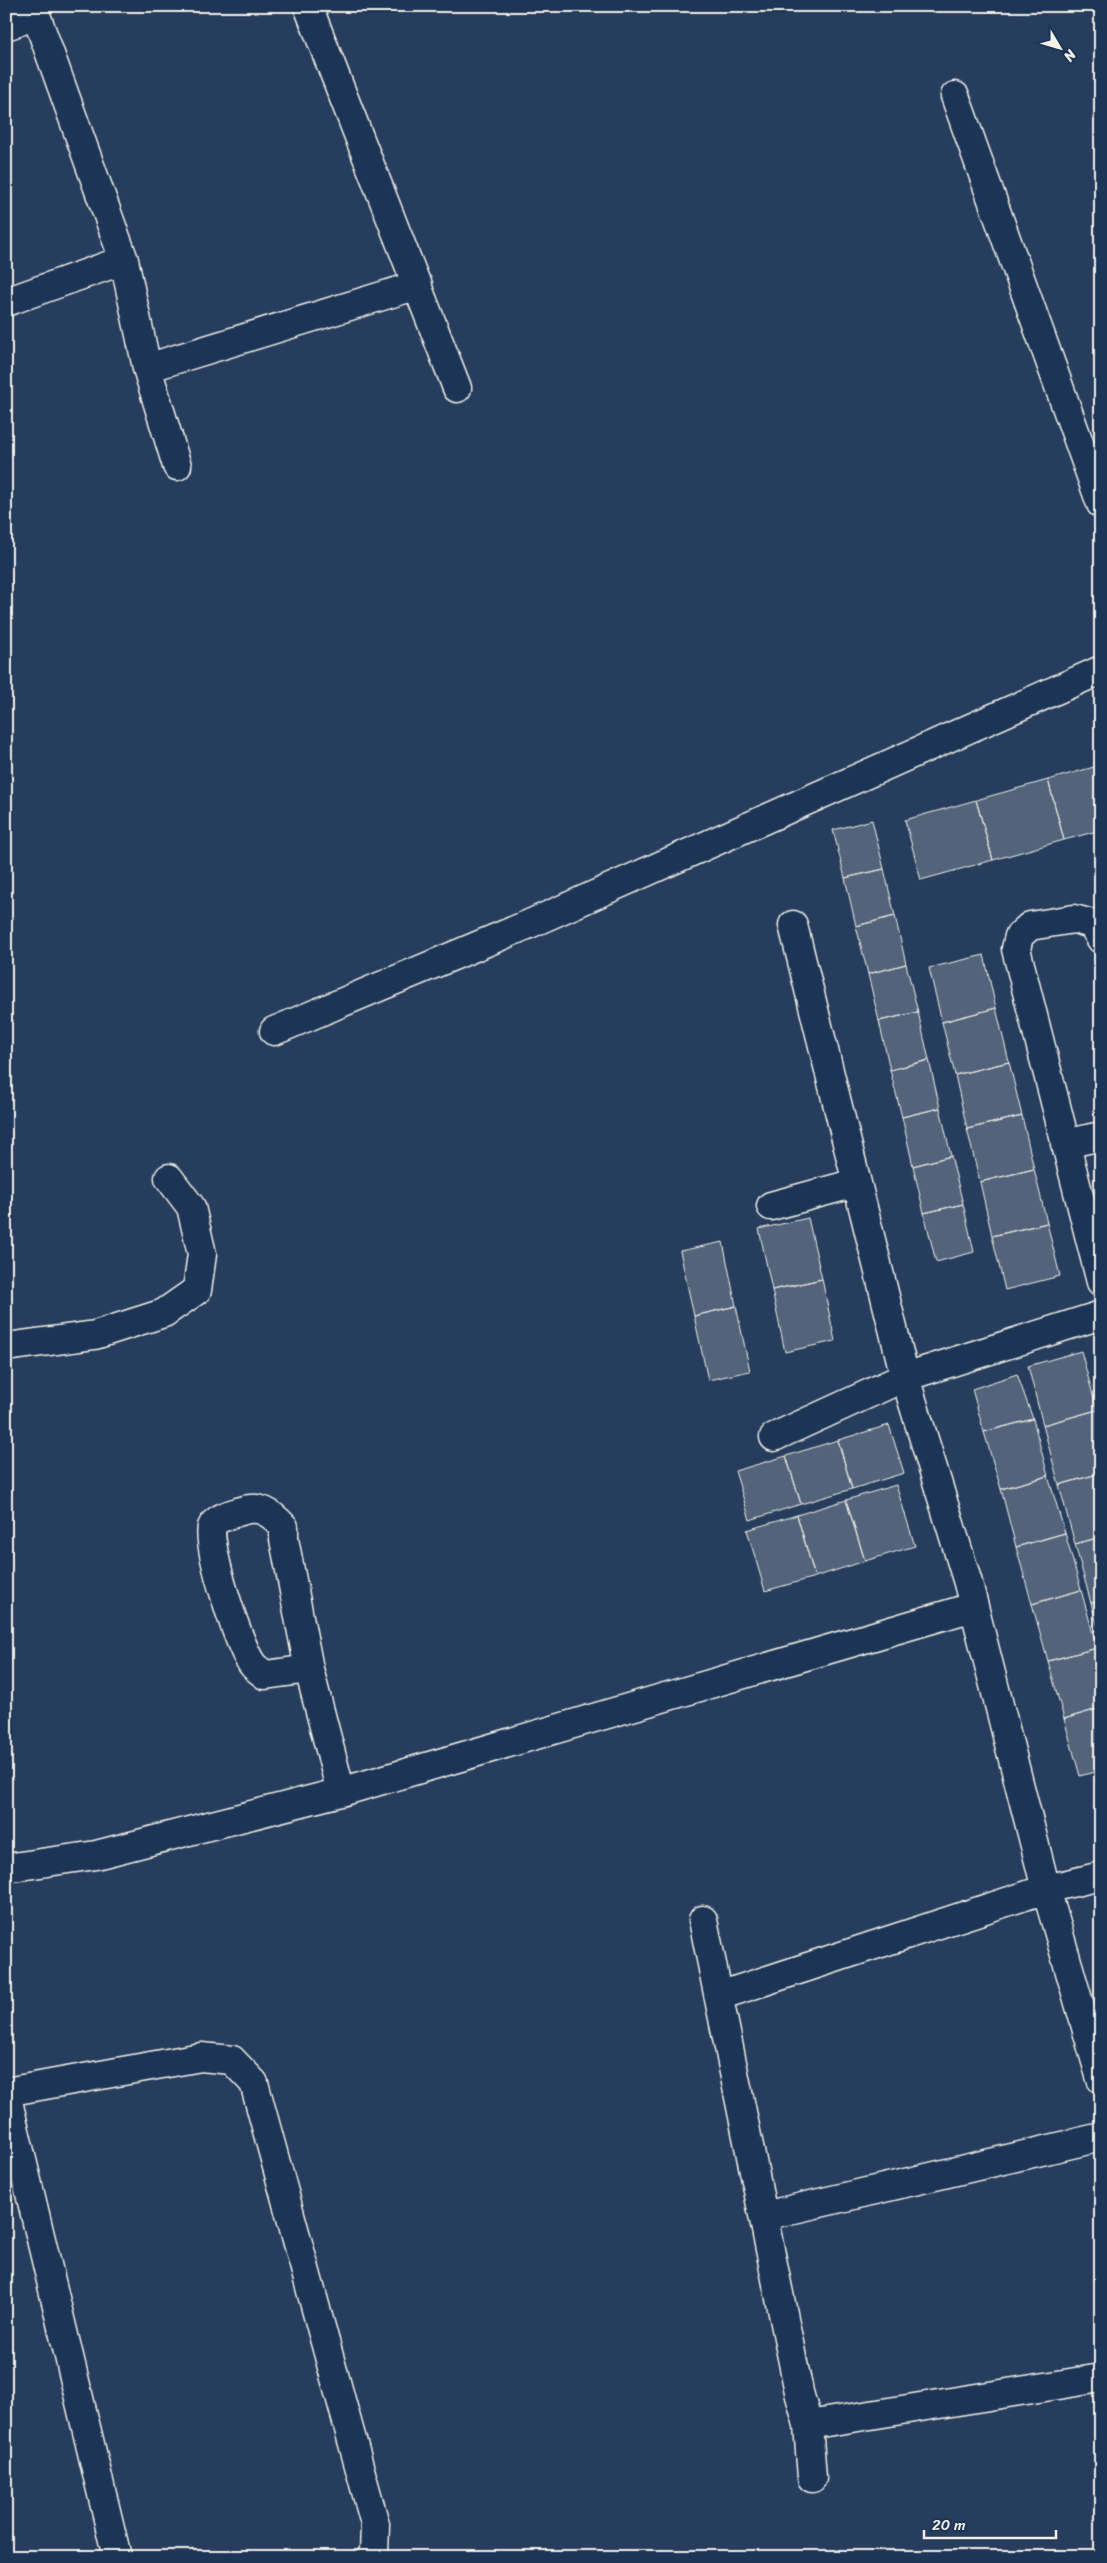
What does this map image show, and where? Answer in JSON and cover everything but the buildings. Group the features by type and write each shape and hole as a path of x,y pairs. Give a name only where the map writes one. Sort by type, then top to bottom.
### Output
{"street":[{"path":"308,6 418,285 456,388"},
{"path":"6,26 36,15 124,260 147,368 177,466"},
{"path":"955,96 1101,504"},
{"path":"6,302 124,260"},
{"path":"147,368 418,285"},
{"path":"274,1031 526,925 1101,670"},
{"path":"1101,939 1092,924 1074,919 1030,926 1019,936 1016,949 1101,1282"},
{"path":"793,925 905,1377 968,1584 1046,1889 1101,2079"},
{"path":"1065,1144 1101,1136"},
{"path":"6,1347 95,1335 164,1313 197,1290 202,1254 191,1207 169,1178"},
{"path":"771,1206 856,1183"},
{"path":"774,1437 905,1377 1101,1315"},
{"path":"309,1669 265,1674 253,1665 240,1640 216,1562 212,1527 217,1520 249,1508 266,1510 284,1527 284,1539 309,1669 341,1792"},
{"path":"6,1868 96,1855 341,1792 973,1607"},
{"path":"719,1996 1046,1889 1101,1876"},
{"path":"703,1920 808,2425 812,2478"},
{"path":"117,2557 6,2092 201,2057 232,2060 254,2083 374,2524 374,2554 371,2557"},
{"path":"764,2216 1101,2137"},
{"path":"808,2425 1101,2378"}]}
